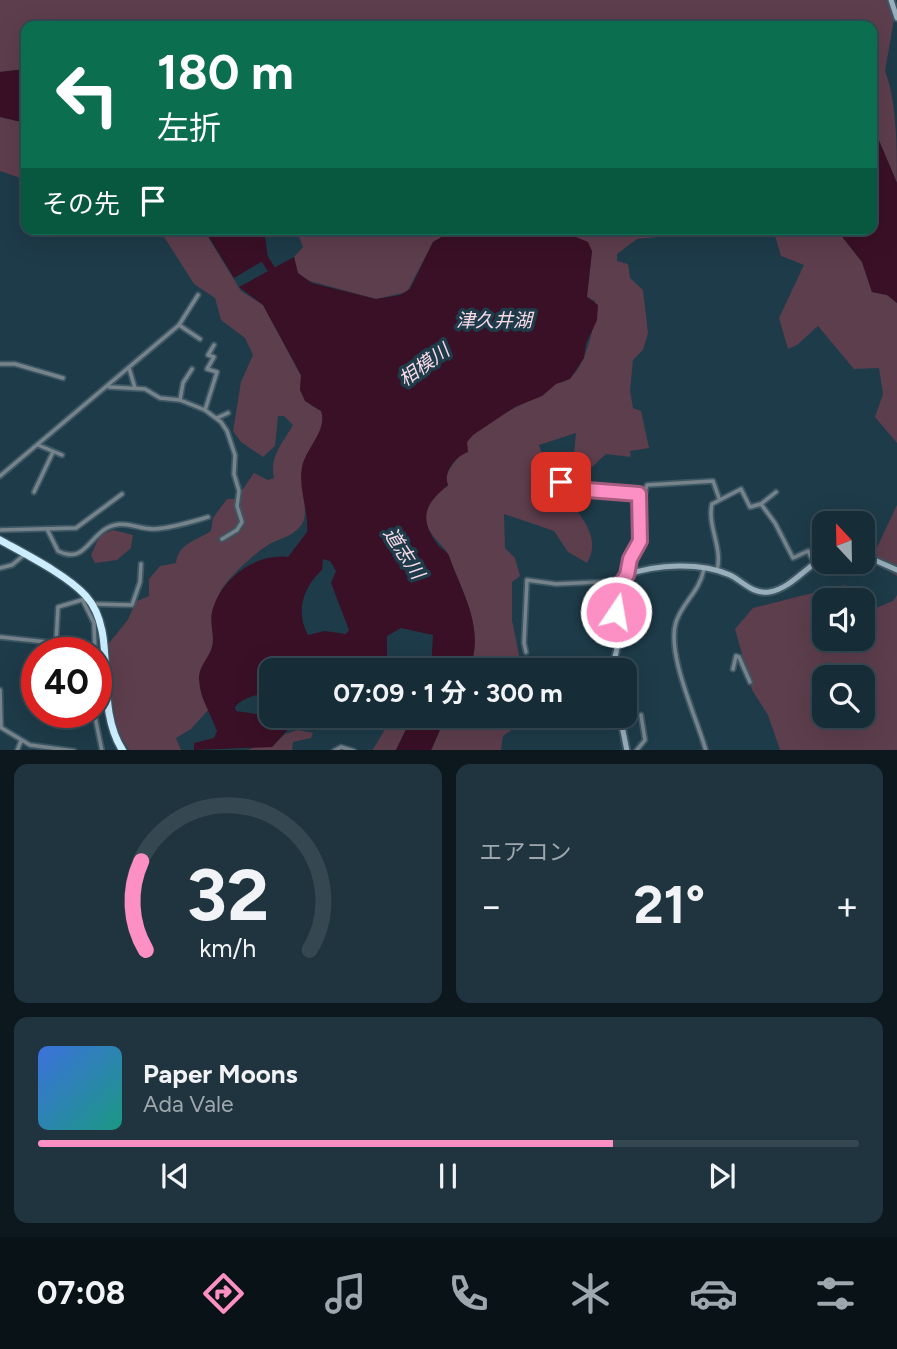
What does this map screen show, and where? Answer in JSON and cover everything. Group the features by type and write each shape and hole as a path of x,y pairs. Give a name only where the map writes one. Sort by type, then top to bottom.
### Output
{"highway":[{"path":"0,540 87,601 100,624 107,712 123,750"}],"street":[{"path":"891,0 897,18"},
{"path":"0,476 179,325 198,295"},
{"path":"179,325 200,339"},
{"path":"205,411 217,372 207,369 214,357 208,355 214,345"},
{"path":"0,364 15,364 63,378"},
{"path":"129,368 135,388"},
{"path":"180,400 183,383 192,369"},
{"path":"107,387 145,389 160,398 180,400 205,411 228,430 233,444 233,474 239,491 237,506 242,522 237,530 222,539"},
{"path":"216,418 228,413"},
{"path":"38,445 62,455"},
{"path":"34,492 53,452"},
{"path":"562,464 562,488 639,494 640,541 630,559 627,575"},
{"path":"640,510 647,485 663,482 713,481 719,498"},
{"path":"716,571 719,560 710,512 712,504 719,498 741,489 750,507 761,504 776,492"},
{"path":"0,530 76,528 122,494"},
{"path":"761,504 793,558 808,551 812,559"},
{"path":"47,529 58,551 71,555 85,550 105,528 117,523 156,529 208,517"},
{"path":"0,568 12,565 24,555"},
{"path":"875,560 897,570"},
{"path":"0,637 56,643 58,607 87,601 132,605 140,582 141,564"},
{"path":"615,658 618,644 616,596 621,581 627,575 670,566 704,569 734,577 755,592 767,592 784,586 812,565"},
{"path":"704,569 698,590 682,610 674,632 679,665 706,750"},
{"path":"526,652 524,643 527,580 556,584 621,581"},
{"path":"87,601 94,623 94,637"},
{"path":"733,669 736,656 739,657 750,682"},
{"path":"0,690 0,727 34,746 66,750"},
{"path":"637,750 645,740 640,715"},
{"path":"97,728 102,750"},
{"path":"622,728 627,750"},
{"path":"16,750 21,741"}],"shaded area":[{"path":"0,0 894,0 894,19 885,71 894,111 897,183 877,136 877,21 21,21 21,70 0,72"},
{"path":"0,117 21,122 21,178 0,171"},
{"path":"163,235 207,235 241,291 263,305 301,376 300,390 312,406 321,411 320,431 303,464 305,517 300,527 292,534 268,545 250,559 225,584 217,598 213,642 200,686 209,709 191,729 176,738 181,750 129,750 112,719 112,640 128,619 137,601 149,596 149,579 160,566 176,563 185,546 211,531 213,518 227,499 236,499 254,473 268,480 274,478 275,456 293,425 284,416 278,416 275,446 263,457 241,442 233,431 241,382 253,355 245,338 221,320 215,298 194,284"},
{"path":"298,235 445,235 433,242 407,292 376,299 306,280 298,273 294,257 303,247"},
{"path":"576,235 660,235 637,239 617,254 617,261 628,264 630,278 643,290 648,333 643,350 633,360 630,391 633,408 641,411 649,448 630,451 631,457 606,454 592,467 573,464 576,433 539,445 551,477 589,529 592,552 587,563 568,552 554,531 504,514 505,548 515,558 520,576 512,582 512,620 520,658 473,658 475,640 470,611 447,552 428,528 428,505 448,486 449,470 473,435 492,420 569,379 581,364 592,331 595,309 595,301 587,297 592,251"},
{"path":"775,235 841,235 862,262 872,292 887,295 897,303 897,443 875,417 883,394 879,368 854,369 818,326 797,345 788,349 779,318 804,265 781,256"},
{"path":"897,505 897,576 877,565 875,552"},
{"path":"113,530 133,535 131,548 117,560 95,563 91,555 100,535"},
{"path":"812,593 812,651 875,651 875,606 893,601 897,595 897,750 780,750 768,715 752,690 735,629 753,608"},
{"path":"386,728 407,728 396,750 373,750"},
{"path":"441,728 514,728 503,736 501,750 431,750"},
{"path":"298,730 313,733 311,738 293,742 292,750 248,750 257,746 272,747 285,734"}],"water":[{"path":"21,70 21,122 0,117 0,72"},
{"path":"877,136 897,183 897,303 887,295 872,292 862,262 841,235 877,235"},
{"path":"208,235 265,235 268,258 234,278"},
{"name":"津久井湖","path":"445,235 576,235 588,242 592,251 587,297 598,305 597,320 586,344 584,358 570,379 556,384 542,396 515,407 473,435 467,442 468,452 451,466 447,475 448,485 429,505 426,519 428,527 438,545 449,556 470,611 475,640 473,658 432,658 433,635 401,628 387,636 387,658 259,658 259,695 242,701 235,707 236,711 259,715 259,728 289,728 272,747 194,750 194,743 214,738 217,731 199,680 201,668 212,645 211,617 216,600 231,579 252,564 263,559 288,557 307,532 301,483 302,467 322,425 321,411 305,401 300,390 301,375 263,305 239,287 294,257 298,273 312,283 376,299 400,295 410,289 433,242","holes":["323,559 330,561 336,571 331,583 349,630 346,634 325,631 308,635 302,617 303,600 310,584 322,570"]},
{"path":"407,728 441,728 431,750 396,750"}],"waterway":[{"name":"相模川","path":"259,250 275,275"}],"route":[{"path":"561,482 562,488 639,494 640,541 630,559 627,575 619,586 616,612"}],"water label":[{"name":"道志川","path":"404,553"}]}
